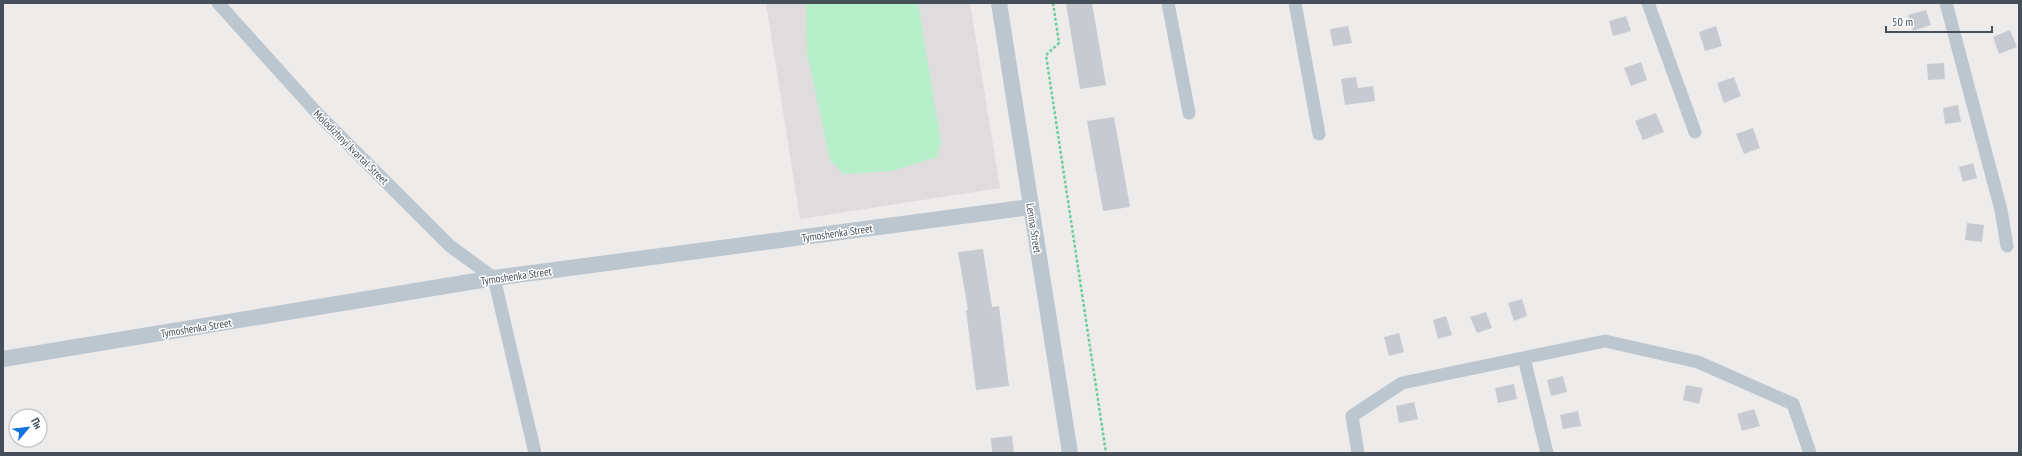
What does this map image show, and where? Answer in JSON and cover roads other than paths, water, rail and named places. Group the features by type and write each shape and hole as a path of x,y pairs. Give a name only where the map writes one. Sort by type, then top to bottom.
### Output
{"street":[{"name":"Molodizhnyi kvartal Street","path":"218,3 318,114 445,241 494,278"},
{"name":"Lenina Street","path":"999,3 1030,208 1070,453"},
{"path":"1168,3 1189,113"},
{"path":"1295,3 1319,134"},
{"path":"1648,3 1695,132"},
{"path":"1946,3 2000,210 2007,246"},
{"name":"Tymoshenka Street","path":"3,359 494,278 1030,208"},
{"path":"494,278 535,453"},
{"path":"1358,453 1352,416 1402,383 1605,341 1698,362 1793,404 1810,453"},
{"path":"1524,358 1547,453"}]}
